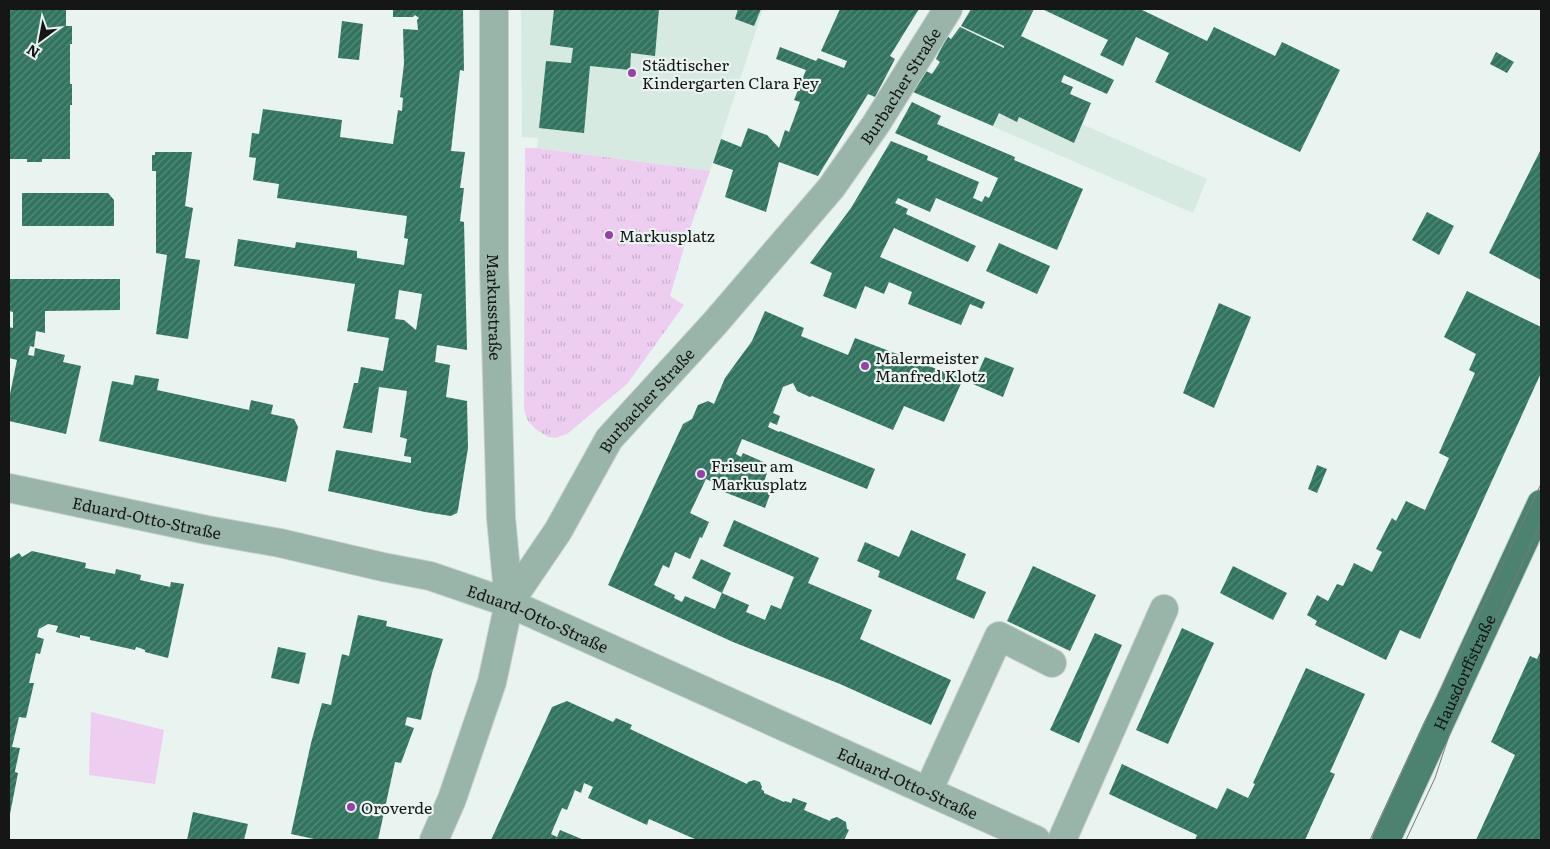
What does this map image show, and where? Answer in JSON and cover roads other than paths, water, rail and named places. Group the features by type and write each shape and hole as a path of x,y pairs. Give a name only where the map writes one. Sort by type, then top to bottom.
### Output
{"main road":[{"name":"Hausdorffstraße","path":"1386,840 1541,504"}],"street":[{"name":"Markusstraße","path":"494,9 494,268 501,518 509,603"},
{"name":"Burbacher Straße","path":"434,840 452,798 492,682 509,603 558,531 609,439 715,323 831,188 876,124 948,9"},
{"name":"Eduard-Otto-Straße","path":"9,488 207,530 280,543 430,576 509,603 1036,840"},
{"path":"1062,840 1164,610"},
{"path":"928,791 999,636 1052,663"}],"tram line":[{"path":"1370,840 1424,723 1473,627 1541,484"},
{"path":"1406,840 1435,778 1467,681 1541,523"}],"place":[{"name":"Städtischer Kindergarten Clara Fey","path":"632,73"},
{"name":"Markusplatz","path":"609,235"},
{"name":"Malermeister Manfred Klotz","path":"865,366"},
{"name":"Friseur am Markusplatz","path":"701,474"},
{"name":"Oroverde","path":"351,807"}]}
